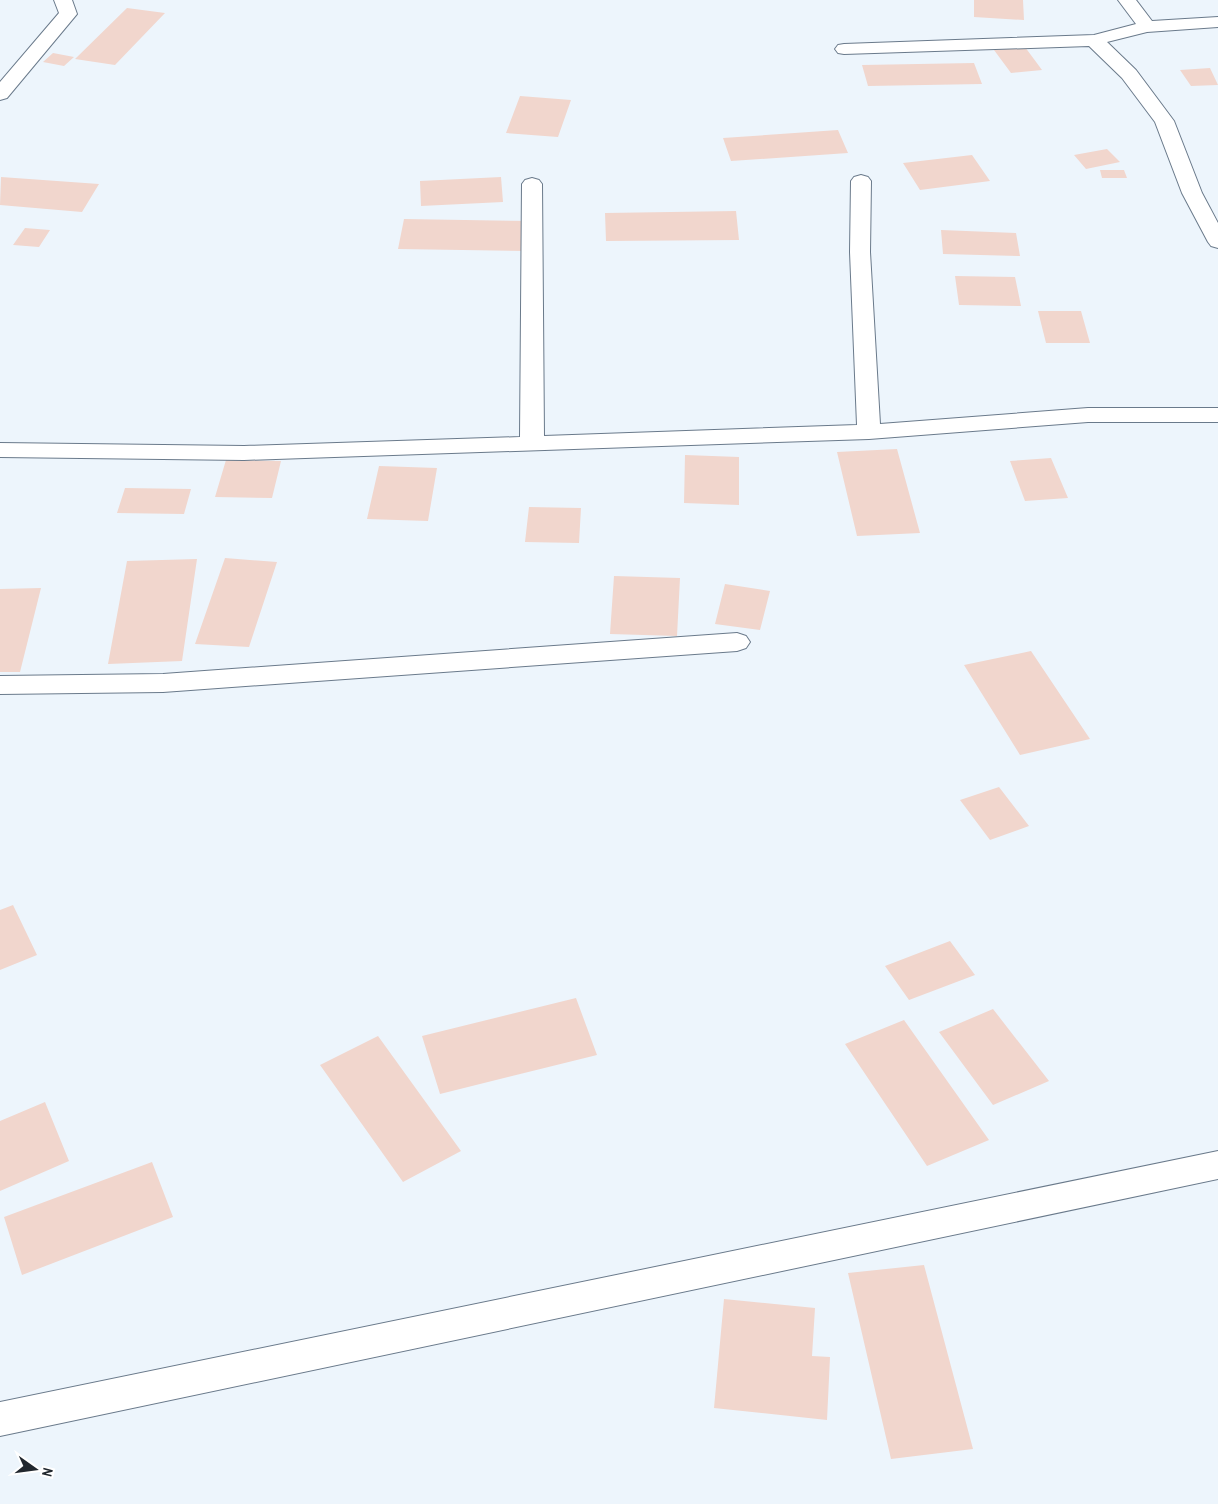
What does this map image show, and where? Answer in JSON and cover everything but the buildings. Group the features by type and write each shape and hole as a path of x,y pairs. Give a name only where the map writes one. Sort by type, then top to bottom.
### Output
{"street":[{"path":"0,94 68,14 63,0"},
{"path":"1127,0 1147,27"},
{"path":"844,49 1094,40 1147,27 1218,22"},
{"path":"1094,40 1129,74 1164,121 1192,193 1218,242"},
{"path":"861,181 860,252 869,432"},
{"path":"532,184 532,442"},
{"path":"0,450 244,453 869,432 1088,415 1218,416"},
{"path":"0,685 163,682 737,642"},
{"path":"445,1326 0,1418 1218,1165"}]}
